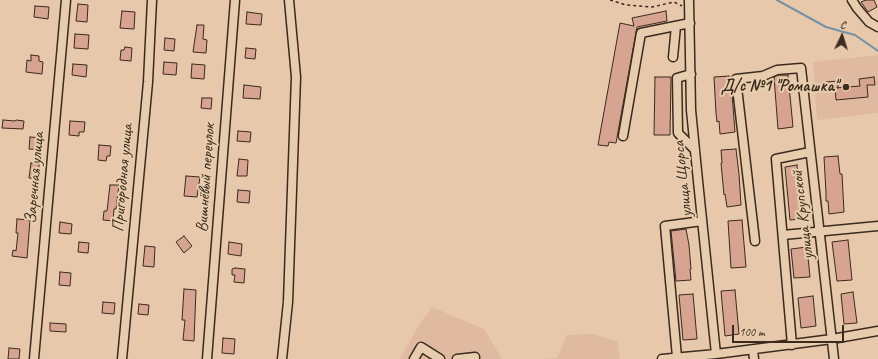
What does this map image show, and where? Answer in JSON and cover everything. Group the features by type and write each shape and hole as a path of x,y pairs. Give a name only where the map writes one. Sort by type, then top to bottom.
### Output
{"street":[{"name":"Заречная улица","path":"34,359 66,0"},
{"name":"Пригородная улица","path":"122,359 148,82 152,0"},
{"name":"Вишнёвый переулок","path":"207,359 235,0"},
{"path":"282,359 288,302 296,77 289,0"},
{"path":"852,0 869,22 878,27"},
{"name":"улица Щорса","path":"689,5 691,110 716,354"},
{"path":"624,136 641,33 690,24"},
{"path":"673,58 676,26"},
{"name":"улица Крупской","path":"755,241 736,79 763,76 777,70 801,68 834,359"},
{"path":"691,74 677,78 678,133 695,150"},
{"path":"792,344 776,159 810,152"},
{"path":"677,357 665,226 702,221"},
{"path":"783,235 878,226"},
{"path":"662,359 753,350 878,331"},
{"path":"414,359 421,347 440,359"},
{"path":"753,350 754,359"},
{"path":"457,359 476,357"}],"path":[{"path":"610,0 626,6 652,6 674,2 689,5"}],"shaded area":[{"name":"Д/с №1 \"Ромашка\"","path":"878,55 878,113 817,120 813,62"},
{"path":"432,307 484,329 502,359 400,359 419,325"},
{"path":"593,334 617,341 620,359 543,359 557,358 567,335"}],"building":[{"path":"866,0 874,0 877,7 868,12 861,2"},
{"path":"78,4 88,5 87,22 76,21"},
{"path":"35,6 49,7 48,19 34,17"},
{"path":"122,11 135,12 134,29 120,28"},
{"path":"666,11 667,21 637,27 616,143 609,142 608,146 598,145 620,23 634,26 632,18"},
{"path":"247,12 262,14 261,25 246,24"},
{"path":"197,25 204,25 203,39 207,40 206,53 193,52"},
{"path":"75,34 89,35 88,49 74,48"},
{"path":"165,38 175,39 174,51 164,50"},
{"path":"125,47 132,48 131,61 120,60 121,50 124,50"},
{"path":"246,48 256,49 255,59 245,58"},
{"path":"31,55 39,56 39,61 43,62 42,74 26,72 27,60 31,61"},
{"path":"164,62 177,63 176,75 163,74"},
{"path":"73,64 87,65 86,77 72,75"},
{"path":"192,64 205,65 204,79 191,78"},
{"path":"778,75 788,75 793,127 778,129 774,77"},
{"path":"729,76 735,132 720,134 719,121 717,122 716,113 714,77"},
{"path":"655,77 671,77 670,135 654,135"},
{"path":"874,77 875,85 867,85 868,97 836,100 835,88 827,89 826,82 838,81 838,88 860,86 859,79"},
{"path":"244,85 261,87 260,99 243,98"},
{"path":"202,98 212,98 211,109 201,108"},
{"path":"3,120 24,121 23,129 2,128"},
{"path":"70,121 85,122 84,132 79,132 79,136 69,135"},
{"path":"238,131 251,132 250,142 237,141"},
{"path":"30,137 43,138 42,150 29,149"},
{"path":"99,145 111,146 110,156 107,156 106,161 98,160"},
{"path":"736,149 741,205 727,207 725,194 724,195 721,150"},
{"path":"838,156 840,174 842,174 844,212 829,214 828,201 826,201 824,157"},
{"path":"239,159 248,160 247,176 237,176"},
{"path":"31,163 39,164 38,179 29,178"},
{"path":"797,165 802,219 790,220 785,167"},
{"path":"186,176 200,177 197,197 184,196"},
{"path":"110,185 119,185 113,221 103,220 104,211 107,211"},
{"path":"238,190 250,191 249,203 237,202"},
{"path":"17,219 30,220 27,258 12,256 13,250 16,251 18,233 16,233"},
{"path":"742,220 746,267 731,268 728,221"},
{"path":"60,222 72,224 71,234 59,233"},
{"path":"686,229 689,245 691,280 676,281 671,231"},
{"path":"184,236 192,246 184,253 176,242"},
{"path":"848,240 852,280 837,281 832,242"},
{"path":"79,242 89,243 88,253 78,252"},
{"path":"229,242 242,244 241,256 228,254"},
{"path":"145,246 155,247 154,267 143,266"},
{"path":"807,247 810,277 794,278 791,249"},
{"path":"232,269 245,269 244,283 234,282 235,275 232,275"},
{"path":"60,272 71,273 70,286 59,285"},
{"path":"184,289 196,290 194,341 183,340 185,320 182,320"},
{"path":"735,290 739,334 725,336 721,291"},
{"path":"853,292 857,323 844,324 841,294"},
{"path":"693,294 697,339 683,340 679,295"},
{"path":"813,296 816,326 801,328 798,298"},
{"path":"103,302 115,303 114,314 102,313"},
{"path":"139,304 149,305 148,315 138,314"},
{"path":"50,323 66,324 66,332 50,331"},
{"path":"223,338 235,339 234,354 222,353"},
{"path":"9,348 20,349 19,359 8,359"}],"waterway":[{"path":"777,0 826,27 855,35 878,51"}],"place":[{"name":"Д/с №1 \"Ромашка\"","path":"846,87"}]}
